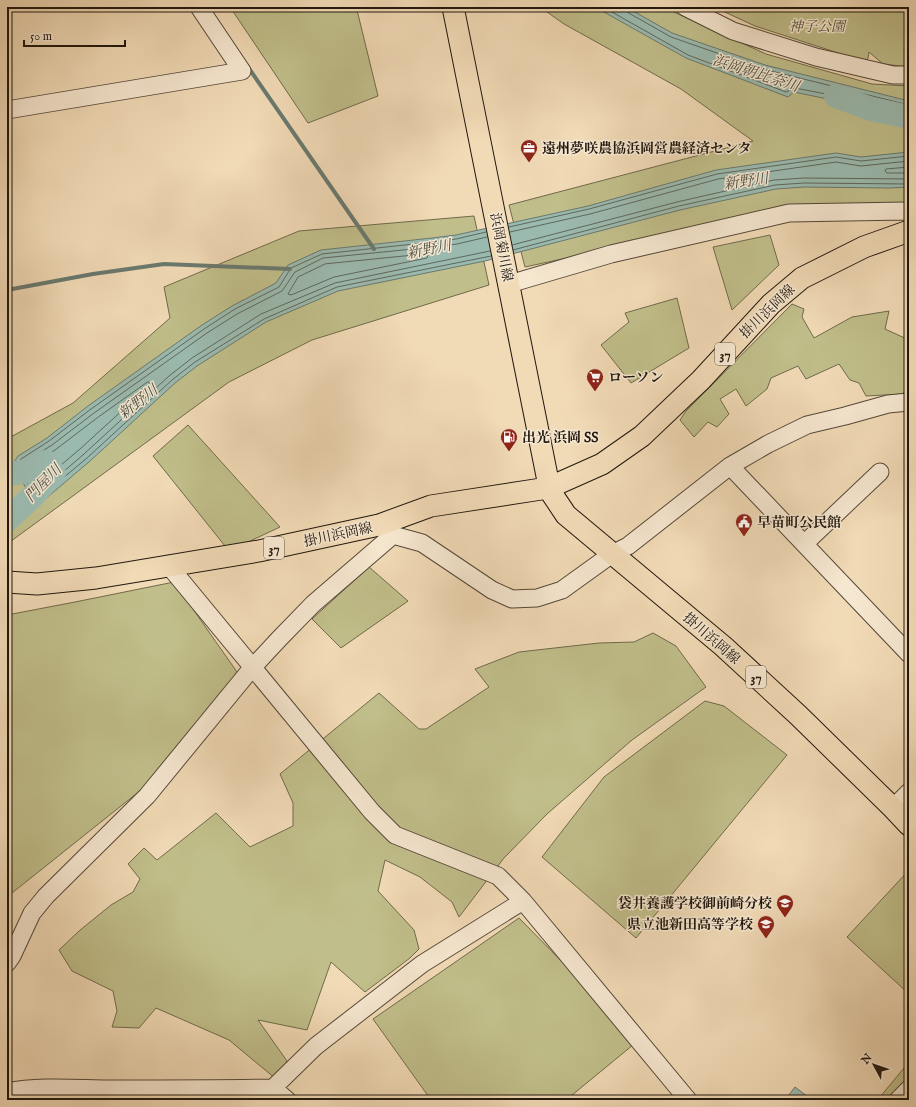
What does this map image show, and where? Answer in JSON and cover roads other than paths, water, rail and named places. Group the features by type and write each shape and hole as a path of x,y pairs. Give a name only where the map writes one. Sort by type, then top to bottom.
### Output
{"main road":[{"name":"浜岡菊川線","path":"453,7 493,202 548,481 548,488"},
{"name":"掛川浜岡線","path":"7,582 38,584 96,578 386,530 431,506 548,488 602,464 642,436 702,380 771,304 802,278 864,247 906,235"},
{"name":"掛川浜岡線","path":"548,488 566,515 723,646 798,715 909,825"}],"street":[{"path":"7,110 242,71 199,7"},
{"path":"685,7 733,31 824,59 892,76 909,75"},
{"path":"508,281 611,254 789,213 909,212"},
{"path":"7,963 12,956 32,913 46,896 147,796 252,668 386,530 422,543 492,590 512,599 537,598 562,590 612,554 628,546 730,466 768,444 807,425 888,404 909,402"},
{"path":"730,466 909,654"},
{"path":"804,544 880,472"},
{"path":"169,566 372,812 395,835 498,876 523,901 688,1100"},
{"path":"893,808 909,792"},
{"path":"273,1088 316,1046 422,964 523,901"},
{"path":"7,1092 43,1088 273,1088 288,1100"},
{"path":"898,1100 909,1089"}],"water":[{"path":"595,7 626,7 672,33 765,65 909,101 909,114 866,107 794,92 788,97 686,58"},
{"path":"909,152 909,187 804,187 776,189 680,210 485,261 338,291 266,322 197,366 175,383 90,461 37,506 12,465 18,456 47,438 88,406 202,325 232,306 276,283 288,265 321,250 456,235 588,206 716,170 836,153 861,157"},
{"path":"795,1087 812,1100 785,1100"}],"waterway":[{"path":"248,67 374,249"},
{"name":"浜岡朝比奈川","path":"836,96 871,109 909,117"},
{"path":"7,290 93,274 164,264 290,269"},
{"name":"新野川","path":"7,474 28,471 46,462"},
{"name":"門屋川","path":"7,520 32,497 54,473"}],"place":[{"name":"遠州夢咲農協浜岡営農経済センタ","path":"529,163"},
{"name":"ローソン","path":"595,392"},
{"name":"出光 浜岡 SS","path":"509,452"},
{"name":"早苗町公民館","path":"744,537"},
{"name":"袋井養護学校御前崎分校","path":"785,918"},
{"name":"県立池新田高等学校","path":"766,939"}],"park label":[{"name":"神子公園","path":"817,26"}]}
